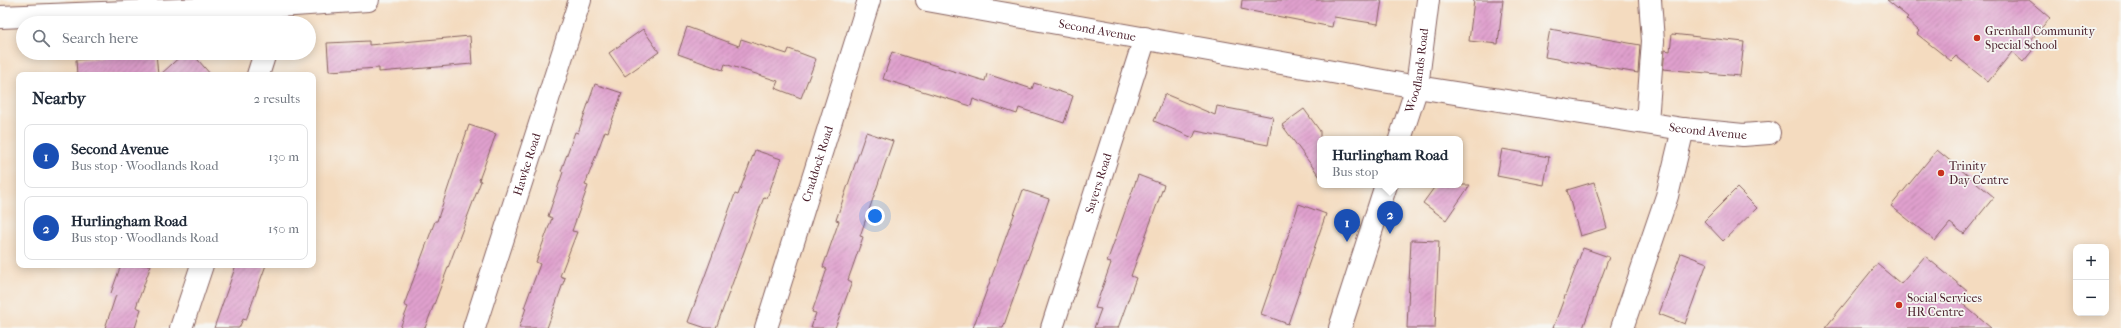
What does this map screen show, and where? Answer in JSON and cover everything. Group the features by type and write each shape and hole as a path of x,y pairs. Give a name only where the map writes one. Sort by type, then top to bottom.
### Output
{"street":[{"path":"0,16 276,14 368,0"},
{"name":"Hawke Road","path":"474,328 580,0"},
{"name":"Craddock Road","path":"766,328 869,0"},
{"name":"Second Avenue","path":"927,0 1417,87 1647,122 1683,129 1744,135 1769,133"},
{"name":"Woodlands Road","path":"1401,136 1417,87 1428,0"},
{"path":"1647,122 1653,41 1650,0"},
{"name":"Sayers Road","path":"1052,328 1145,38"},
{"path":"259,72 263,60"},
{"path":"1622,328 1667,196 1683,129"},
{"path":"1340,328 1385,188"},
{"path":"181,328 201,268"}],"building":[{"path":"1242,0 1382,0 1378,24 1334,17 1332,27 1241,9"},
{"path":"1474,0 1503,0 1498,44 1469,41"},
{"name":"Grenhall Community Special School","path":"1887,0 2029,0 2050,18 2030,41 2036,46 2023,62 2012,52 1988,82 1956,56 1951,61 1917,34 1919,31 1906,19 1908,17"},
{"path":"687,27 739,46 741,39 787,54 789,49 816,59 801,98 775,88 778,81 725,64 723,70 678,54"},
{"path":"643,29 659,52 625,76 609,53"},
{"path":"1550,29 1640,45 1638,73 1545,57"},
{"path":"1672,34 1744,42 1740,76 1663,69 1665,50 1670,51"},
{"path":"470,36 472,64 379,72 379,68 329,71 327,43 369,41 369,45"},
{"path":"892,52 985,81 987,74 1032,89 1034,83 1073,96 1064,123 1019,108 1017,114 973,99 971,106 883,79"},
{"path":"76,60 157,60 158,72 77,72"},
{"path":"176,60 198,60 208,72 163,72"},
{"path":"595,84 622,93 608,132 605,131 585,185 588,186 572,231 577,232 560,276 565,278 547,328 519,328 526,308 524,308 540,264 536,262 552,218 548,216 563,172 561,171 575,132 578,133"},
{"path":"1165,94 1215,115 1217,106 1273,117 1268,145 1196,131 1193,138 1154,121"},
{"path":"1304,109 1320,131 1320,136 1317,136 1317,173 1282,125"},
{"path":"469,125 496,134 479,180 481,181 425,328 400,328 408,307 404,305 435,221 437,221"},
{"path":"866,132 893,141 860,236 863,237 848,280 852,282 835,328 811,328 816,313 812,312 827,269 823,267 839,221 836,220"},
{"path":"1502,149 1549,157 1544,185 1497,176"},
{"path":"755,150 781,159 767,198 764,197 716,328 706,328 688,322 735,194 738,195"},
{"name":"Trinity Day Centre","path":"1937,150 1994,197 1964,234 1950,223 1935,241 1891,206"},
{"path":"1138,175 1164,185 1131,276 1136,278 1118,328 1094,328 1101,309 1095,308 1111,263 1107,262"},
{"path":"1594,182 1607,228 1580,236 1567,190"},
{"path":"1463,185 1470,185 1446,220 1423,203 1434,188 1463,188"},
{"path":"1737,188 1757,208 1723,241 1704,221"},
{"path":"1023,190 1049,199 1003,328 973,328"},
{"path":"1299,204 1326,214 1288,324 1261,314"},
{"path":"1411,240 1439,241 1435,328 1407,328"},
{"path":"1583,248 1609,257 1583,328 1553,328"},
{"path":"1681,253 1707,263 1685,324 1659,314"},
{"name":"Social Services HR Centre","path":"1925,256 1967,291 1959,301 1991,328 1825,328 1877,264 1901,284"},
{"path":"120,268 150,268 136,307 141,309 135,328 105,328 116,295 111,293"},
{"path":"235,268 265,268 246,320 243,319 239,328 214,328"}],"place":[{"name":"Grenhall Community Special School","path":"1977,38"},
{"name":"Trinity Day Centre","path":"1941,173"},
{"name":"Hurlingham Road","path":"1390,234"},
{"name":"Second Avenue","path":"1347,242"},
{"name":"Social Services HR Centre","path":"1899,305"}]}
